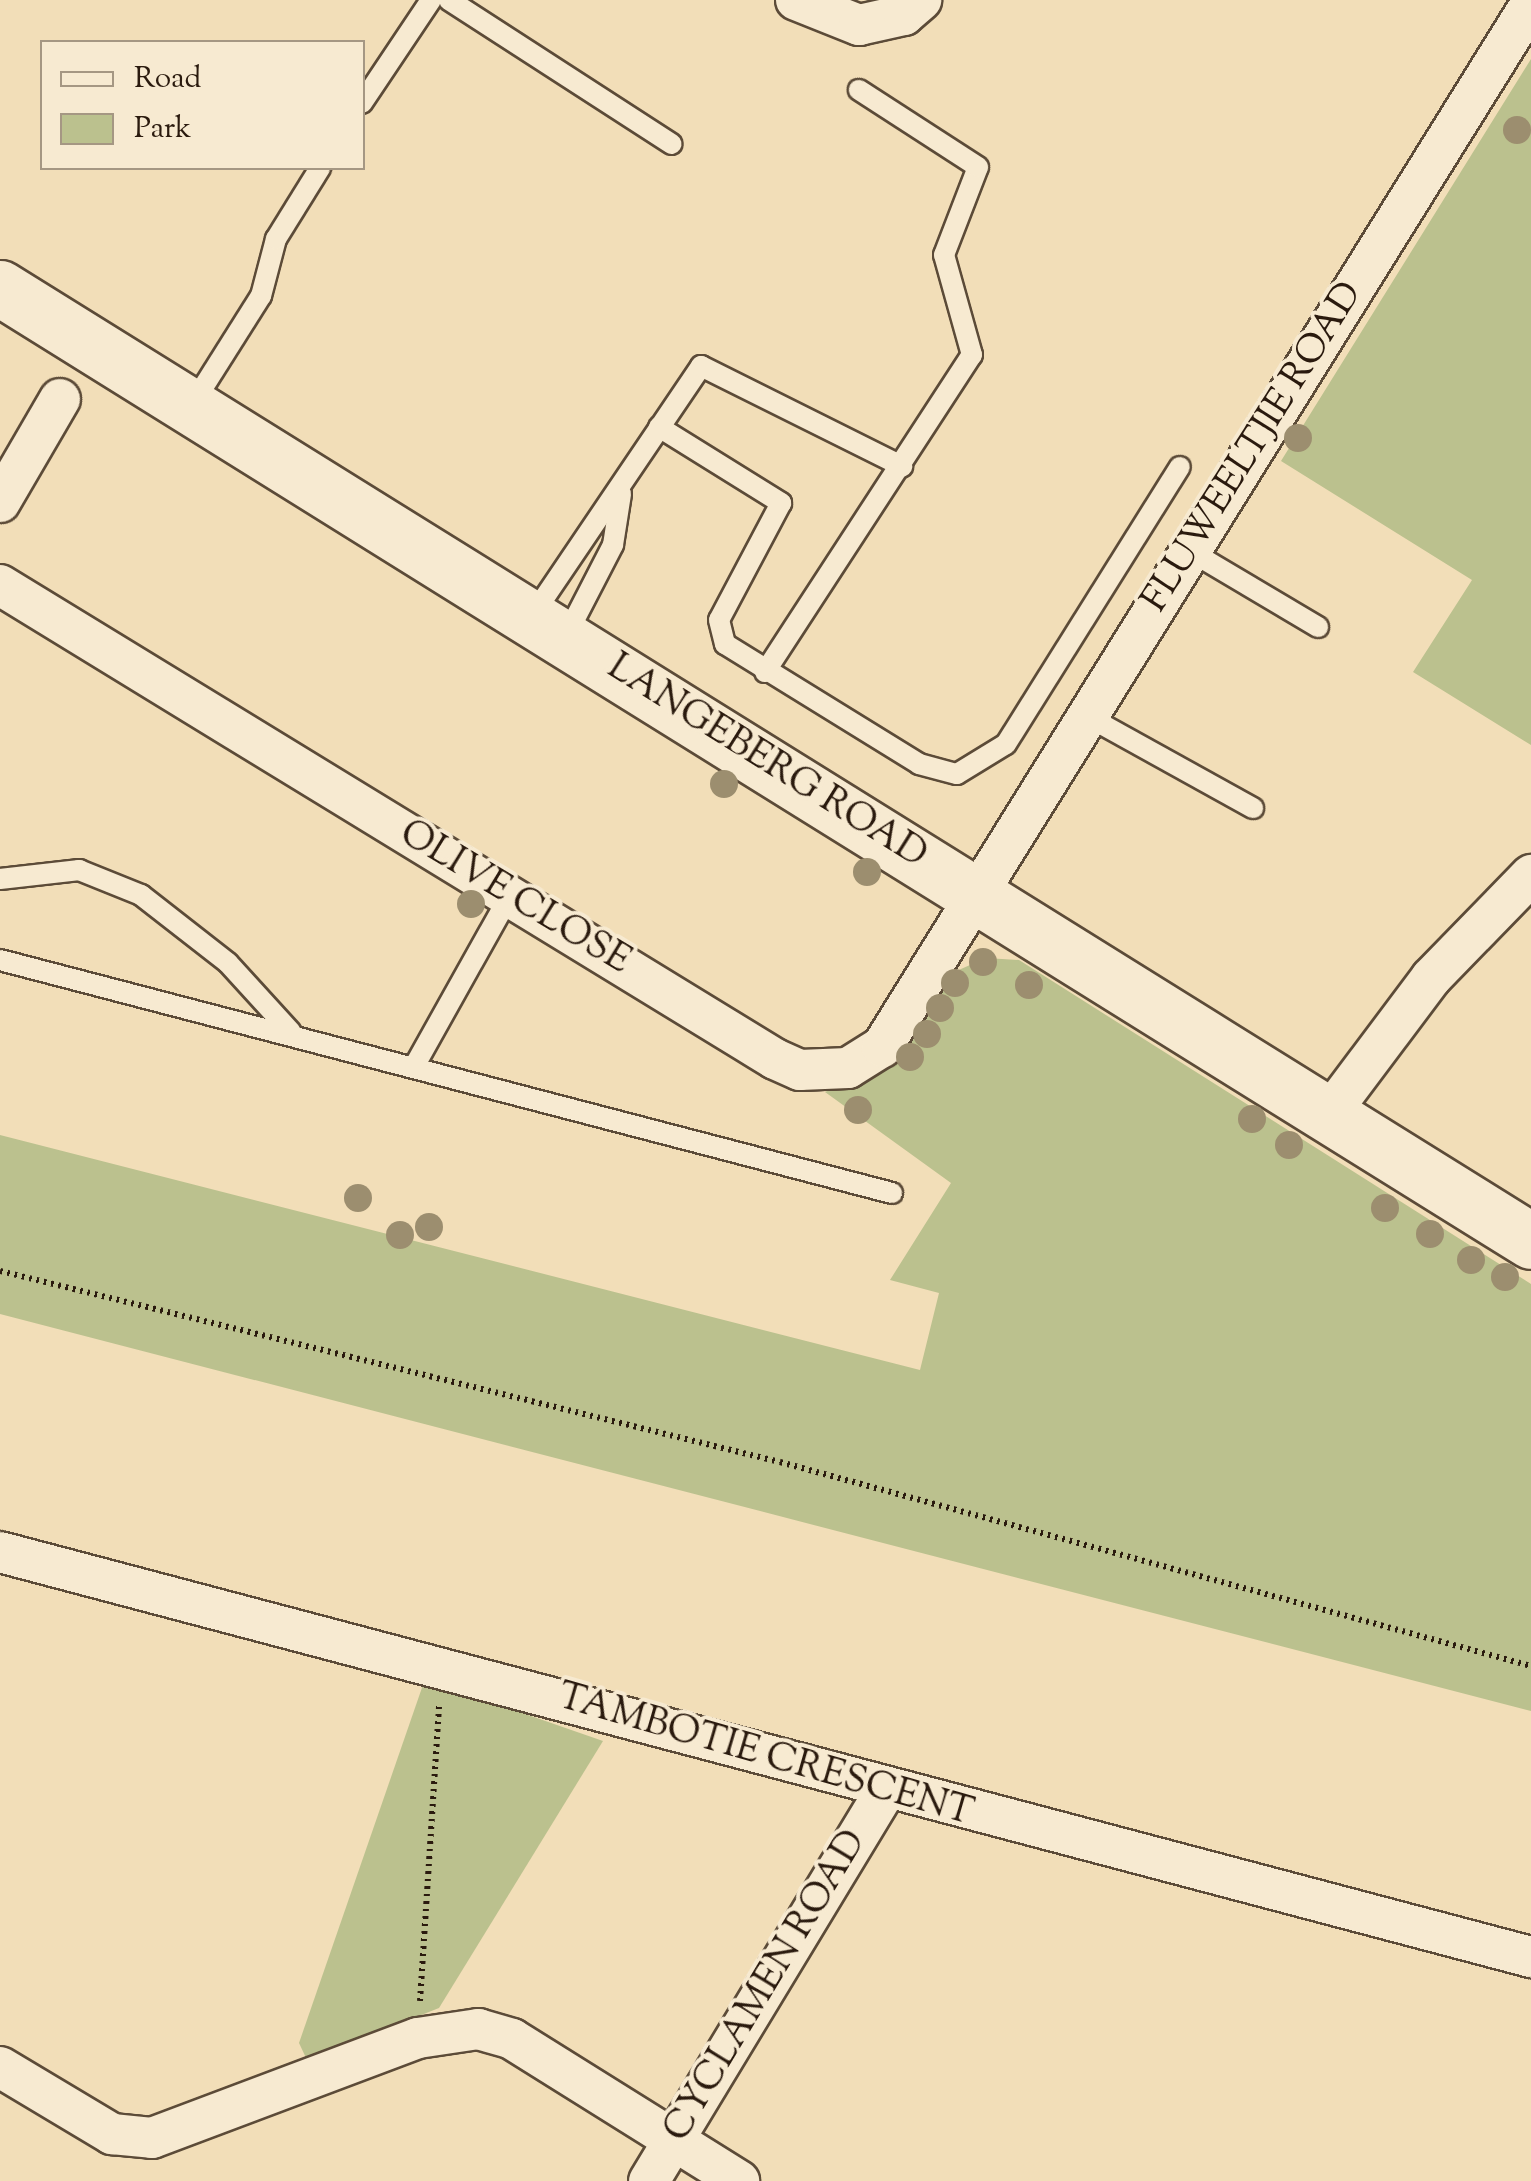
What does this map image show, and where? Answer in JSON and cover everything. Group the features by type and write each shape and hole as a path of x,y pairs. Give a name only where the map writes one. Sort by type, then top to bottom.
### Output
{"main road":[{"name":"LANGEBERG ROAD","path":"0,288 1531,1241"}],"street":[{"path":"796,0 859,25 904,16 921,0"},
{"name":"FLUWEELTJIE ROAD","path":"977,893 1531,4"},
{"path":"0,502 60,398"},
{"name":"OLIVE CLOSE","path":"0,584 774,1059 824,1071 882,1047 977,893"},
{"path":"1329,1114 1455,950 1531,875"},
{"name":"TAMBOTIE CRESCENT","path":"0,1552 442,1666 884,1792 1531,1957"},
{"name":"CYCLAMEN ROAD","path":"650,2181 884,1792"},
{"path":"0,2067 112,2134 152,2138 418,2038 460,2028 512,2039 739,2181"}],"lane":[{"path":"365,99 431,0"},
{"path":"449,0 672,144"},
{"path":"765,672 972,355 944,255 980,173 859,90"},
{"path":"192,405 261,296 276,239 319,170"},
{"path":"548,628 659,428 701,366 902,466"},
{"path":"659,428 780,503 719,620 726,644 765,672 919,764 969,773 1006,744 1180,467"},
{"path":"548,628 614,545 622,492"},
{"path":"1190,552 1318,628"},
{"path":"1087,716 1253,808"},
{"path":"0,880 79,870 141,895 228,963 291,1032"},
{"path":"415,1065 510,896"},
{"path":"0,960 291,1032 892,1193"}],"path":[{"path":"0,1271 780,1462 1531,1666"},
{"path":"418,2038 442,1666"}],"green space":[{"path":"1531,59 1531,745 1413,672 1472,580 1281,461"},
{"path":"986,958 1019,960 1531,1284 1531,1711 0,1314 0,1135 920,1370 939,1293 890,1280 951,1183 825,1092 894,1059 945,976"},
{"path":"425,1679 603,1741 439,2008 307,2060 299,2043"}]}
